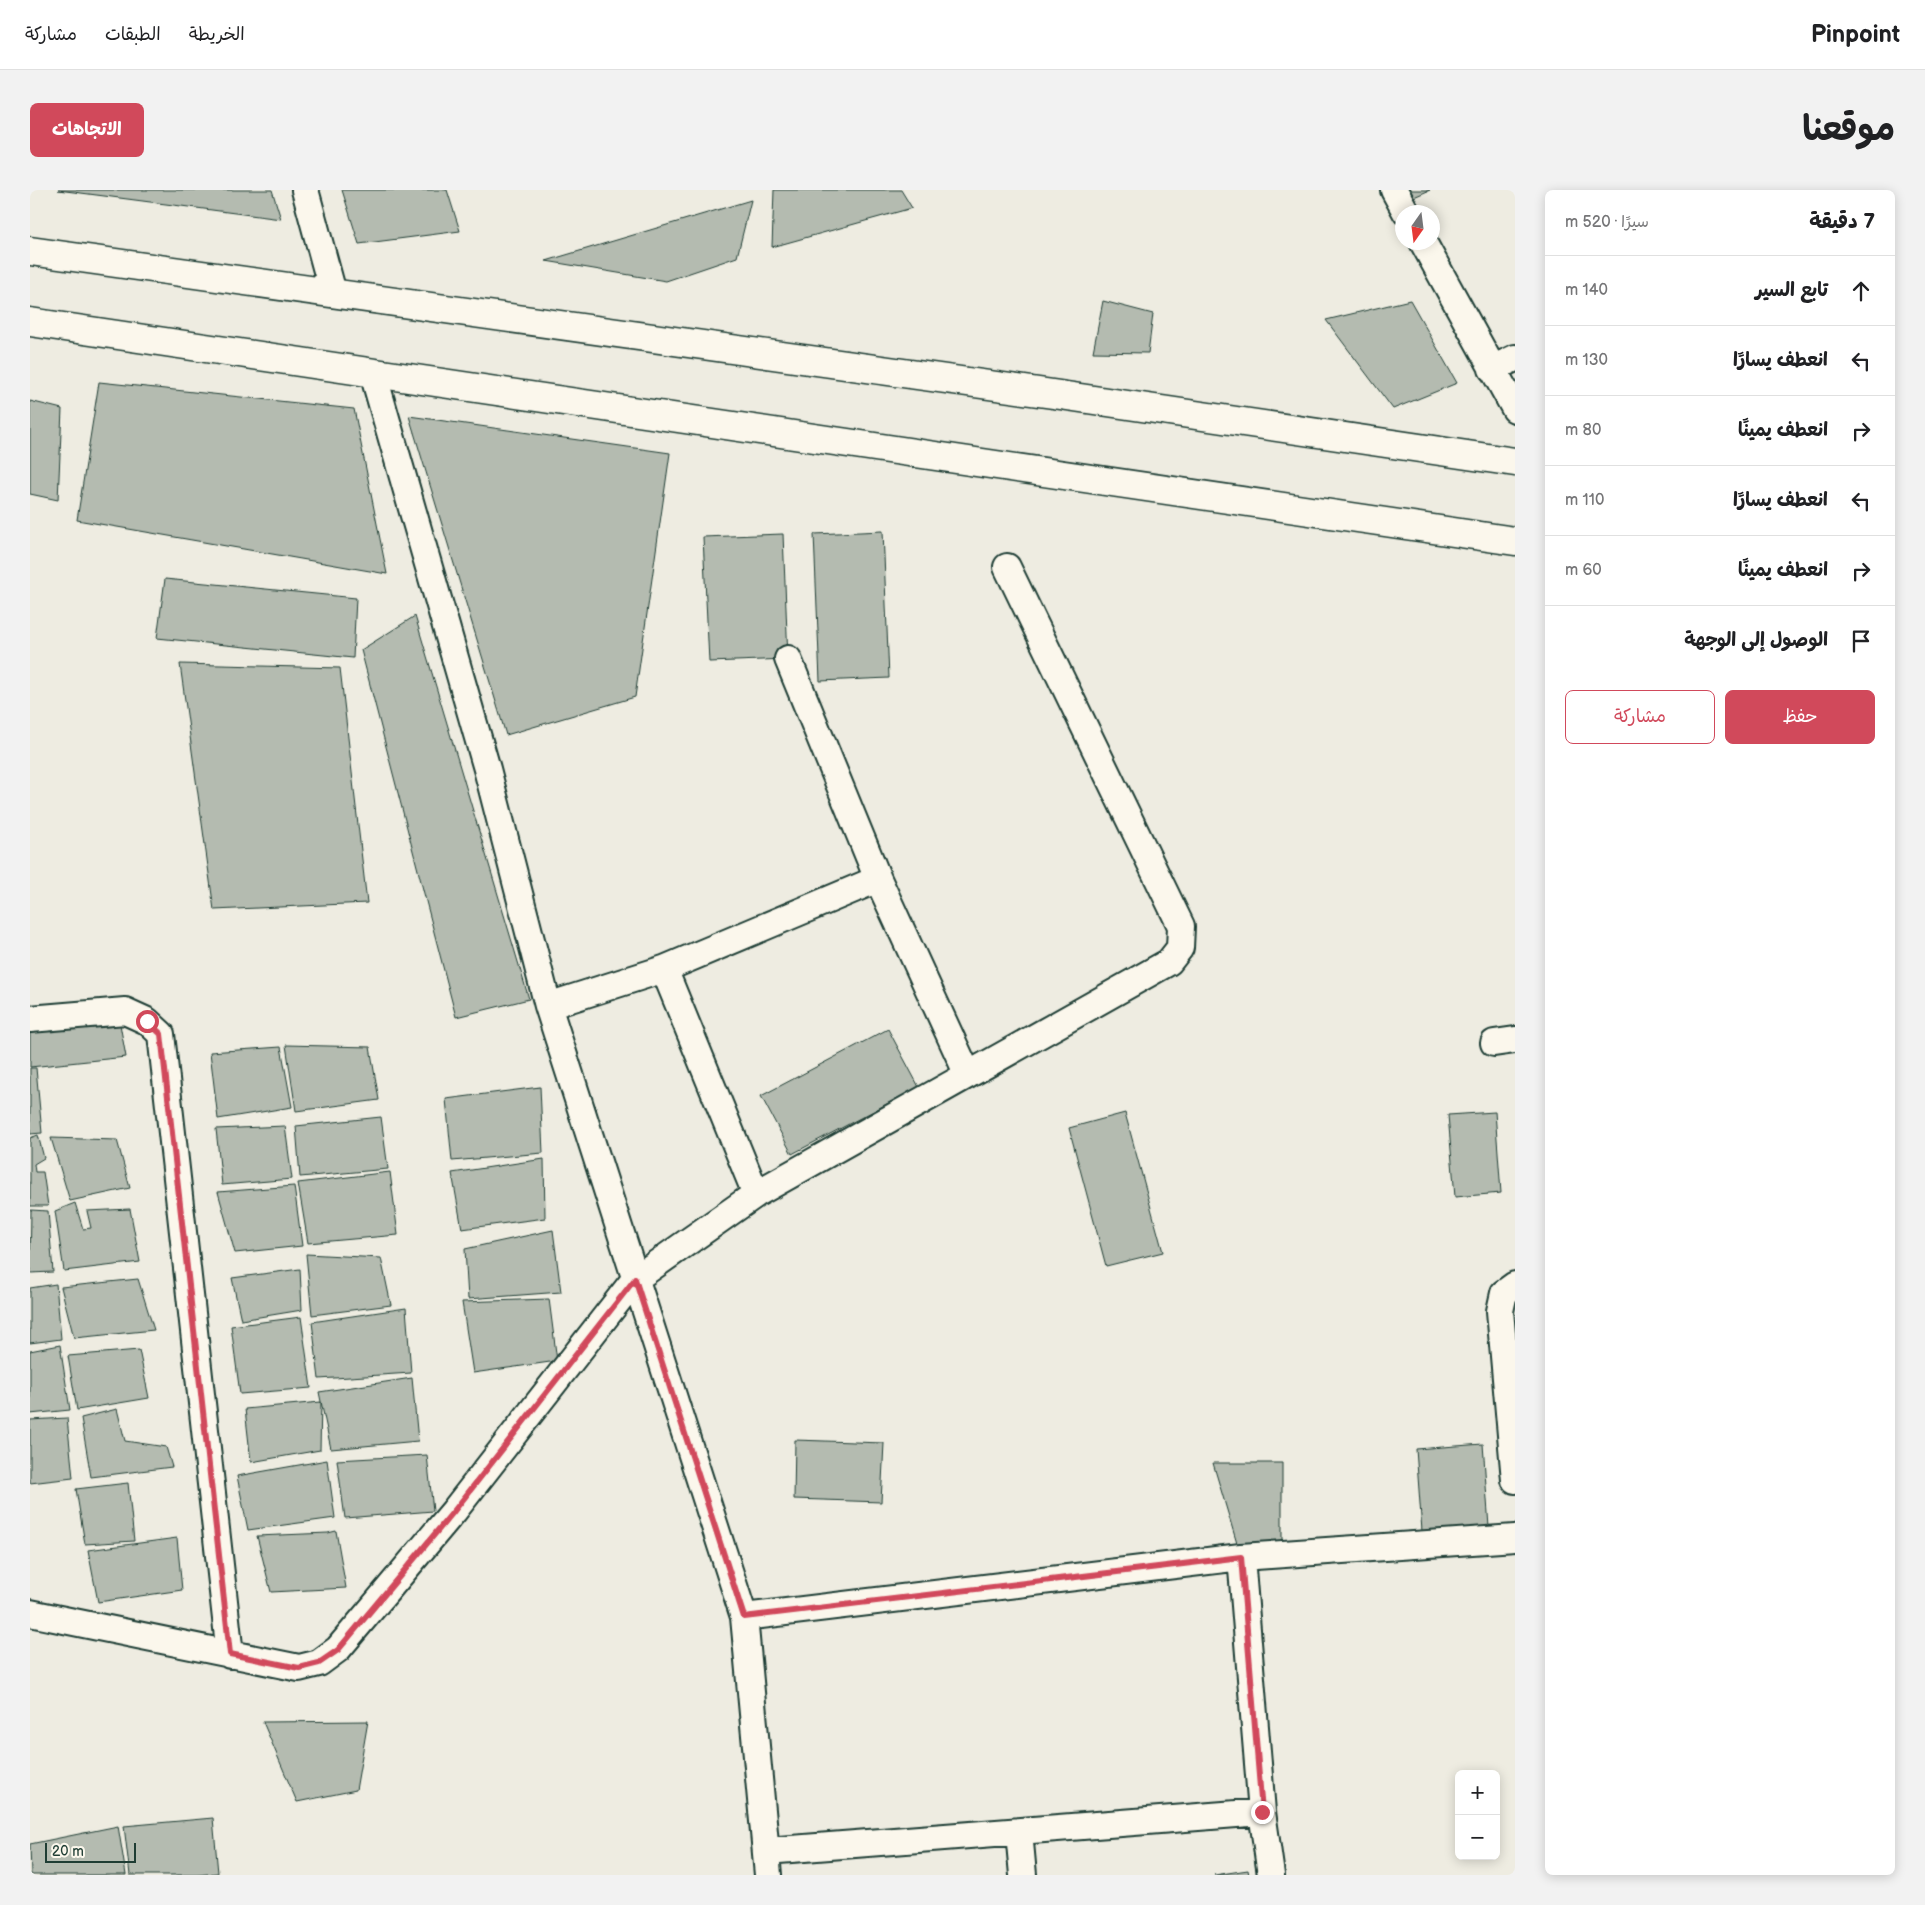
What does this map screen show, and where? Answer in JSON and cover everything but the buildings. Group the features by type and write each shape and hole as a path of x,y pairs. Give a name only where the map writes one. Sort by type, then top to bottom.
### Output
{"main road":[{"path":"30,251 1060,395 1515,462"},
{"path":"30,322 1515,541"}],"street":[{"path":"305,190 334,293"},
{"path":"1394,190 1402,205"},
{"path":"1428,250 1504,363 1515,409"},
{"path":"373,373 487,769 548,1006 744,1617 767,1863 1019,1832 1262,1812"},
{"path":"30,1613 299,1668 319,1663 338,1650 454,1511 635,1279 756,1194 1169,962 1180,948 1181,926 1007,567"},
{"path":"788,659 878,880 968,1075"},
{"path":"548,1006 664,969 878,880"},
{"path":"664,969 756,1194"},
{"path":"30,1019 125,1011 147,1021 161,1034 230,1654"},
{"path":"1515,1285 1504,1293 1500,1311 1515,1480"},
{"path":"744,1617 1241,1557 1515,1538"},
{"path":"1241,1557 1262,1812 1271,1875"},
{"path":"1019,1832 1023,1875"}],"route":[{"path":"147,1021 161,1034 230,1654 299,1668 319,1663 338,1650 454,1511 635,1279 744,1617 1241,1557 1262,1812"}]}
